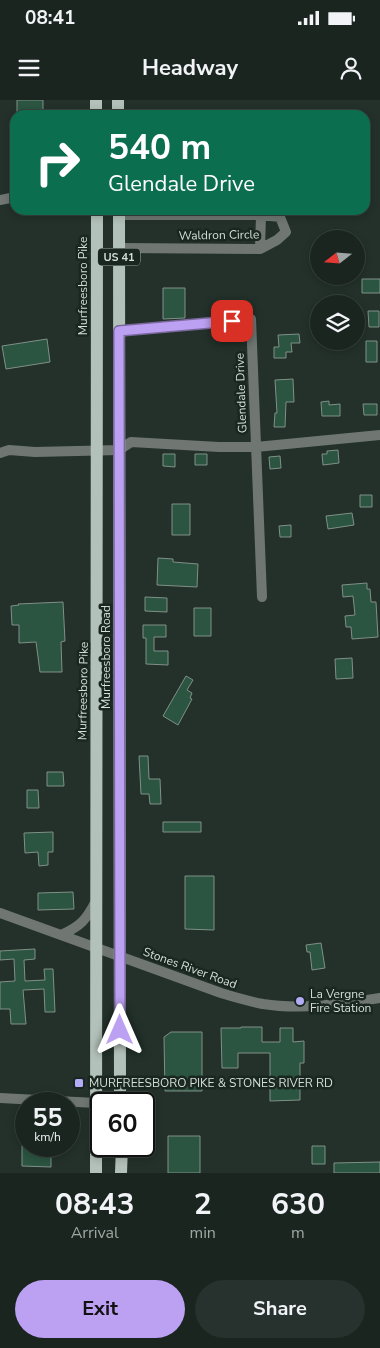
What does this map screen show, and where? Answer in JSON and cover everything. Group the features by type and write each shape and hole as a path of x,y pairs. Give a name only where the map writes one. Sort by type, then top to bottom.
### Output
{"main road":[{"name":"Murfreesboro Pike","path":"96,1092 97,215"},
{"name":"Murfreesboro Road","path":"119,215 120,1092"},
{"name":"Murfreesboro Pike","path":"96,1157 96,1173"},
{"path":"121,1173 122,1157"}],"street":[{"path":"260,249 261,215"},
{"name":"Waldron Circle","path":"120,248 260,249 278,240 286,232 280,217 261,215"},
{"name":"Glendale Drive","path":"119,331 251,319 262,597"},
{"path":"0,453 9,450 35,452 119,450 131,442 219,448 256,447 380,435"},
{"path":"61,934 78,927 97,900"},
{"name":"Stones River Road","path":"0,913 221,993 264,1004 332,1004 380,998"},
{"path":"0,1098 90,1102"}],"building":[{"path":"17,100 43,100 43,110 17,110"},
{"path":"365,279 380,279 380,293 362,293 362,285 365,285"},
{"path":"163,288 185,288 185,318 163,319"},
{"path":"368,311 379,311 379,327 369,327"},
{"path":"299,334 300,343 291,343 292,352 286,352 286,358 274,358 274,347 279,347 278,335"},
{"path":"47,339 50,362 6,369 2,346"},
{"path":"366,341 377,341 377,362 366,362"},
{"path":"293,379 294,402 286,402 285,427 274,427 275,413 277,413 275,380"},
{"path":"329,401 329,405 340,404 340,416 322,416 321,402"},
{"path":"363,404 377,404 377,415 364,415"},
{"path":"338,450 339,463 323,465 322,454 327,454 327,451"},
{"path":"163,454 175,454 175,467 163,466"},
{"path":"195,454 207,454 207,465 195,465"},
{"path":"280,456 281,468 270,469 269,457"},
{"path":"360,495 372,495 372,507 360,507"},
{"path":"172,504 190,504 190,535 172,535"},
{"path":"352,513 354,525 328,529 326,516"},
{"path":"291,525 291,537 280,537 279,526"},
{"path":"158,558 173,559 173,562 198,564 197,587 157,585"},
{"path":"367,583 367,589 370,589 371,602 376,602 378,637 352,639 351,627 346,627 345,616 355,615 353,596 343,597 342,585"},
{"path":"145,597 167,598 167,612 145,611"},
{"path":"63,602 65,641 61,642 62,672 40,672 36,642 19,643 19,625 12,625 11,606"},
{"path":"194,608 211,608 211,636 194,636"},
{"path":"143,625 166,625 166,637 154,637 154,651 168,651 168,665 146,664 146,638 143,638"},
{"path":"352,658 353,678 336,679 335,659"},
{"path":"186,676 193,680 187,690 192,693 190,698 192,699 178,725 163,716"},
{"path":"139,756 148,756 149,779 160,779 161,804 150,804 149,794 141,794"},
{"path":"47,772 63,772 64,786 47,786"},
{"path":"27,790 38,790 39,808 27,808"},
{"path":"163,822 201,822 201,832 163,832"},
{"path":"53,832 53,852 48,852 48,865 39,866 38,852 25,853 24,833"},
{"path":"185,876 214,876 214,930 185,929"},
{"path":"73,892 74,909 38,910 38,893"},
{"path":"321,943 325,968 312,970 310,952 307,952 306,945"},
{"path":"35,949 35,959 24,960 25,981 45,980 44,969 53,969 55,1012 45,1012 44,989 23,990 26,1024 11,1024 10,1009 0,1009 0,982 15,981 14,959 0,960 0,951"},
{"path":"262,1027 262,1042 280,1042 280,1028 293,1028 293,1042 304,1041 304,1063 300,1063 300,1100 270,1101 270,1053 238,1053 238,1068 222,1068 221,1028"},
{"path":"171,1032 202,1032 202,1091 165,1091 164,1037"},
{"path":"168,1136 200,1136 200,1173 168,1173"},
{"path":"312,1146 325,1146 325,1164 312,1164"},
{"path":"22,1157 51,1157 51,1167 22,1166"},
{"path":"380,1162 380,1173 334,1173 334,1163"}],"place":[{"name":"La Vergne Fire Station","path":"300,1001"},
{"name":"MURFREESBORO PIKE & STONES RIVER RD","path":"79,1083"}],"route":[{"path":"120,1030 119,331 232,321"}]}
